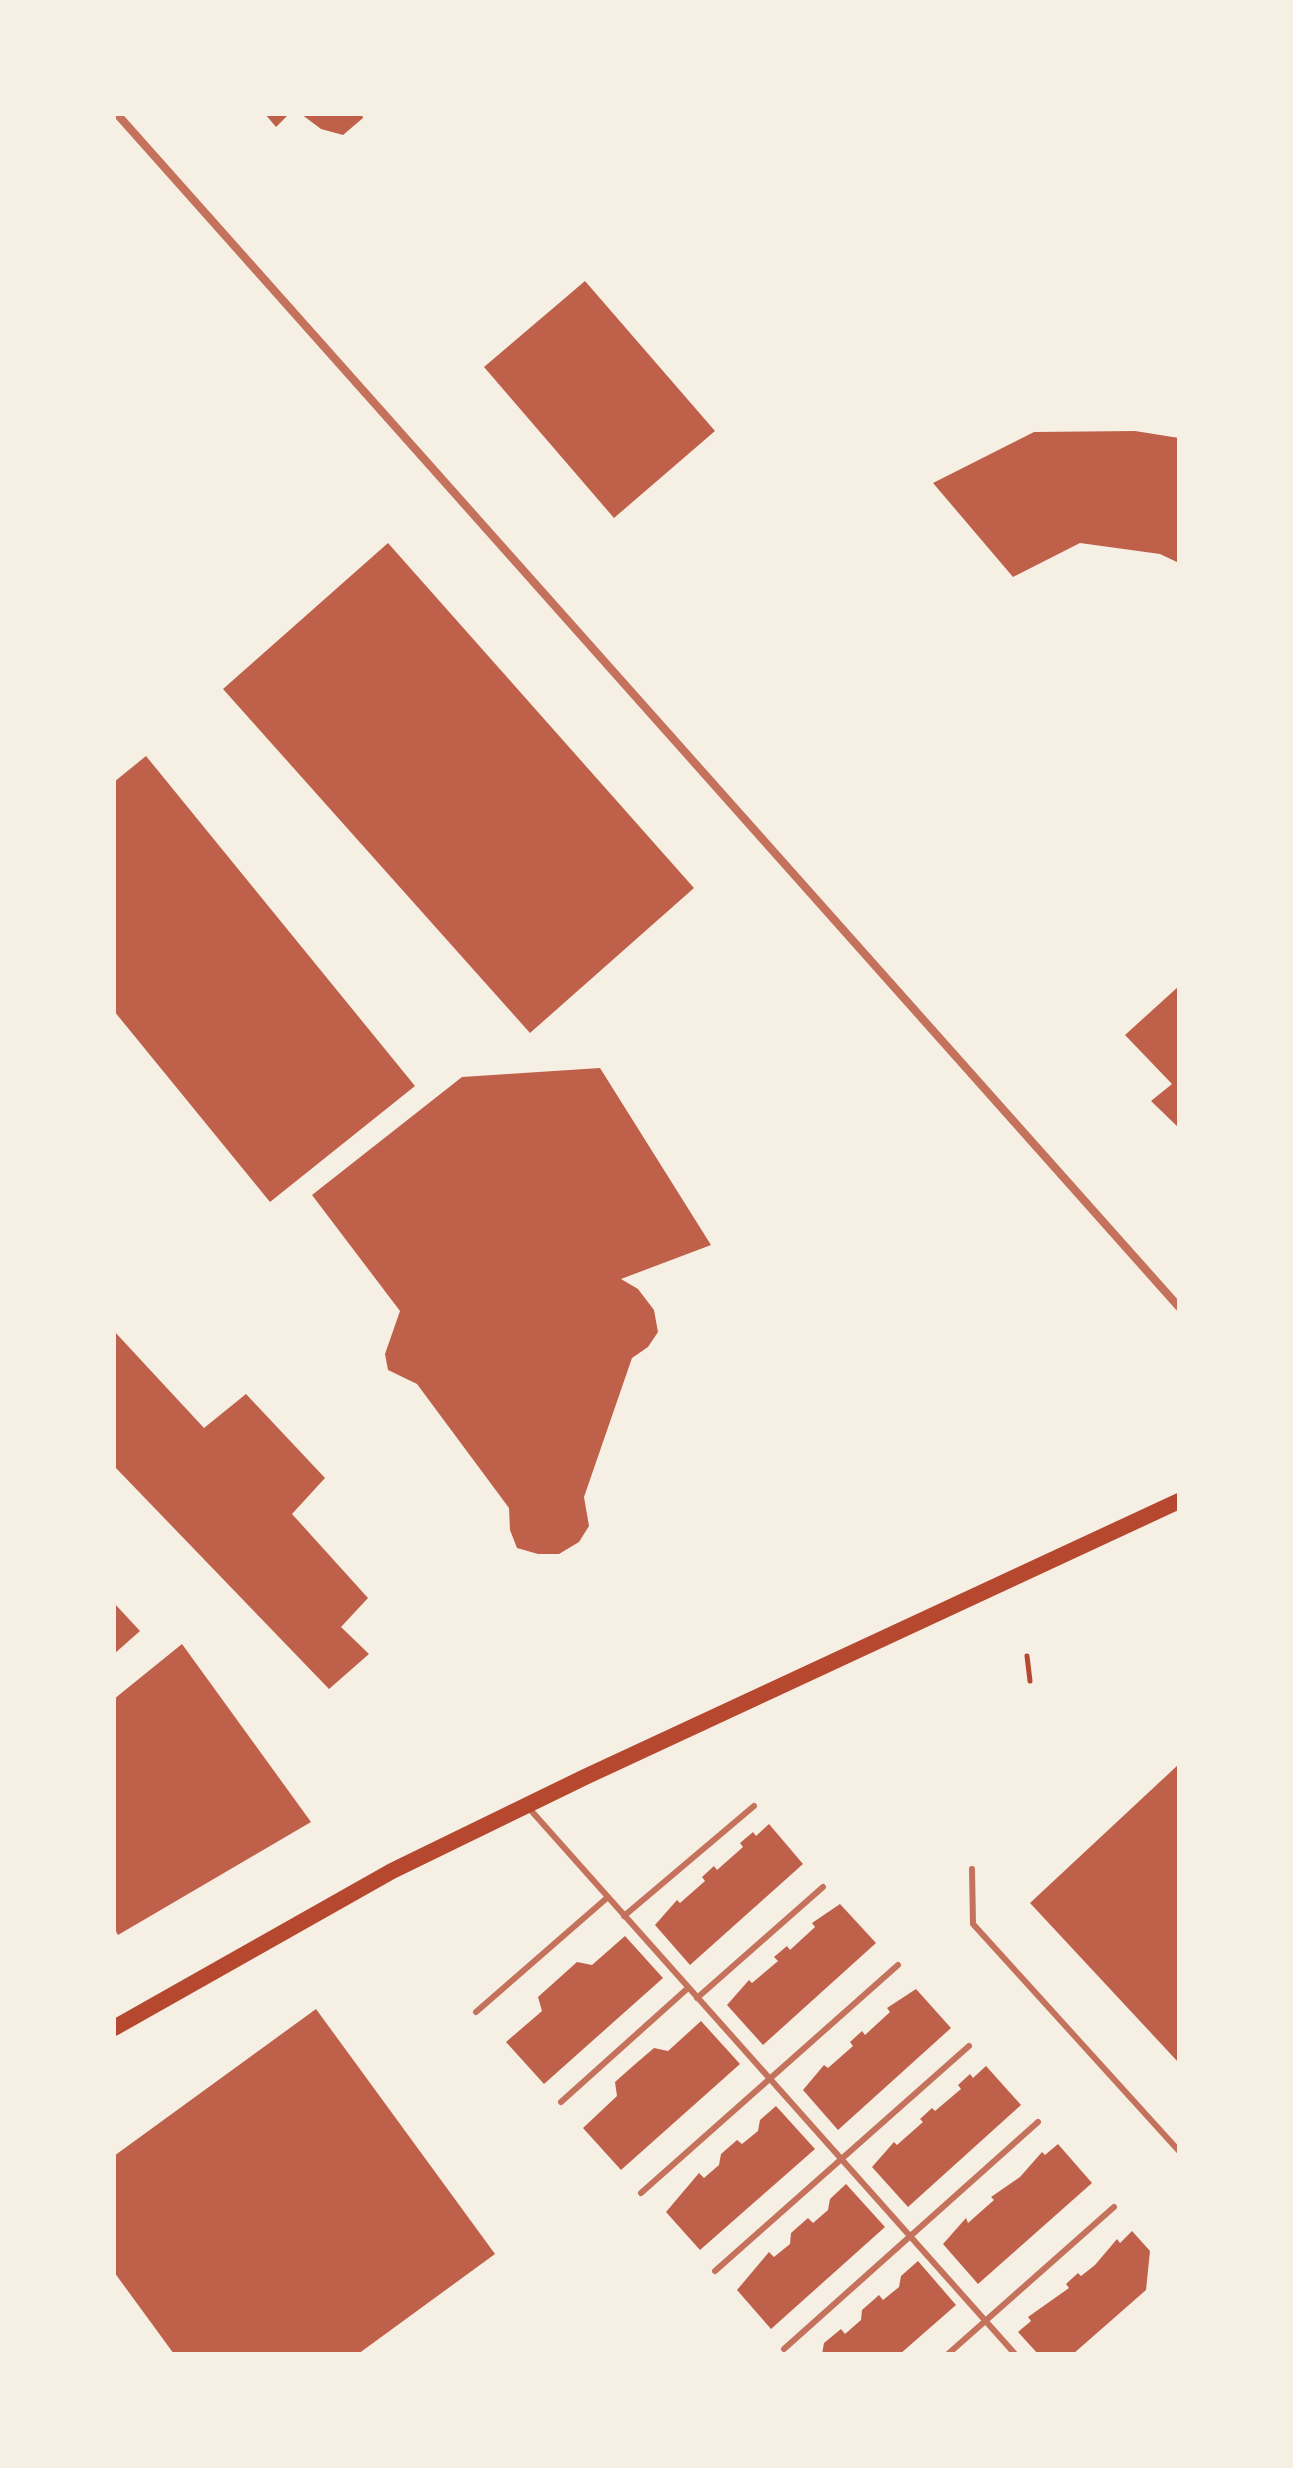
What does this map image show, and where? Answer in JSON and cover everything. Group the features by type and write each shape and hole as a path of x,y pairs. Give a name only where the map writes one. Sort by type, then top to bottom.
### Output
{"main road":[{"path":"114,2028 392,1871 1179,1501"}],"street":[{"path":"117,114 1179,1307"}],"lane":[{"path":"527,1806 1015,2354"},
{"path":"624,1916 754,1806"},
{"path":"972,1869 973,1924 1179,2151"},
{"path":"697,1998 823,1887"},
{"path":"476,2012 608,1897"},
{"path":"641,2193 898,1965"},
{"path":"561,2102 688,1988"},
{"path":"715,2271 969,2046"},
{"path":"784,2349 1038,2122"},
{"path":"948,2354 1114,2207"}],"path":[{"path":"1027,1656 1030,1681"}],"building":[{"path":"265,114 289,114 276,127"},
{"path":"301,114 362,114 363,118 343,135 321,129"},
{"path":"585,281 715,431 614,518 484,367"},
{"path":"1135,431 1179,438 1179,563 1160,554 1080,543 1013,577 933,483 1034,432"},
{"path":"388,543 694,888 530,1033 223,689"},
{"path":"146,756 415,1086 270,1202 114,1011 114,782"},
{"path":"1179,986 1179,1128 1151,1101 1172,1084 1125,1035"},
{"path":"600,1068 711,1245 621,1279 638,1289 654,1310 658,1332 648,1347 632,1358 584,1497 589,1526 579,1542 559,1554 538,1554 517,1548 510,1530 509,1508 417,1384 388,1370 385,1354 400,1311 312,1195 462,1077"},
{"path":"114,1331 204,1428 246,1394 325,1478 292,1514 368,1598 341,1627 369,1654 329,1689 114,1466"},
{"path":"114,1603 140,1631 114,1654"},
{"path":"182,1644 311,1822 118,1935 114,1928 114,1699"},
{"path":"1179,1764 1179,2063 1030,1903"},
{"path":"769,1824 803,1864 690,1965 655,1925 677,1900 680,1903 705,1881 702,1877 714,1866 717,1870 743,1847 740,1843 753,1832 756,1836"},
{"path":"840,1904 876,1943 763,2045 727,2005 749,1980 752,1983 778,1961 774,1957 787,1946 790,1950 815,1927 812,1923"},
{"path":"625,1936 663,1978 544,2084 506,2042 542,2011 538,1997 577,1962 592,1965"},
{"path":"916,1989 951,2028 838,2130 803,2090 824,2065 828,2068 853,2046 850,2042 862,2031 865,2035 890,2012 887,2008"},
{"path":"316,2009 495,2254 358,2354 174,2354 114,2272 114,2156"},
{"path":"701,2021 740,2064 621,2170 583,2128 617,2096 615,2082 654,2048 668,2051"},
{"path":"986,2066 1021,2105 908,2207 872,2167 894,2142 897,2145 923,2122 920,2119 932,2108 935,2111 961,2089 958,2085 970,2074 973,2078"},
{"path":"776,2106 815,2149 700,2250 666,2212 699,2173 704,2178 719,2165 721,2154 737,2140 742,2144 758,2131 760,2120"},
{"path":"1058,2144 1092,2183 978,2284 943,2244 966,2218 968,2223 994,2200 991,2197 1020,2177 1042,2152 1045,2155"},
{"path":"846,2184 885,2227 771,2329 737,2290 769,2252 774,2257 790,2244 791,2233 808,2218 813,2223 828,2210 830,2199"},
{"path":"1132,2231 1150,2251 1146,2290 1073,2354 1038,2354 1018,2332 1031,2321 1028,2317 1069,2288 1066,2284 1078,2273 1081,2276 1117,2239 1120,2243"},
{"path":"918,2261 956,2305 900,2354 822,2354 824,2343 841,2329 845,2334 861,2320 862,2310 879,2295 883,2300 899,2287 901,2276"}]}
